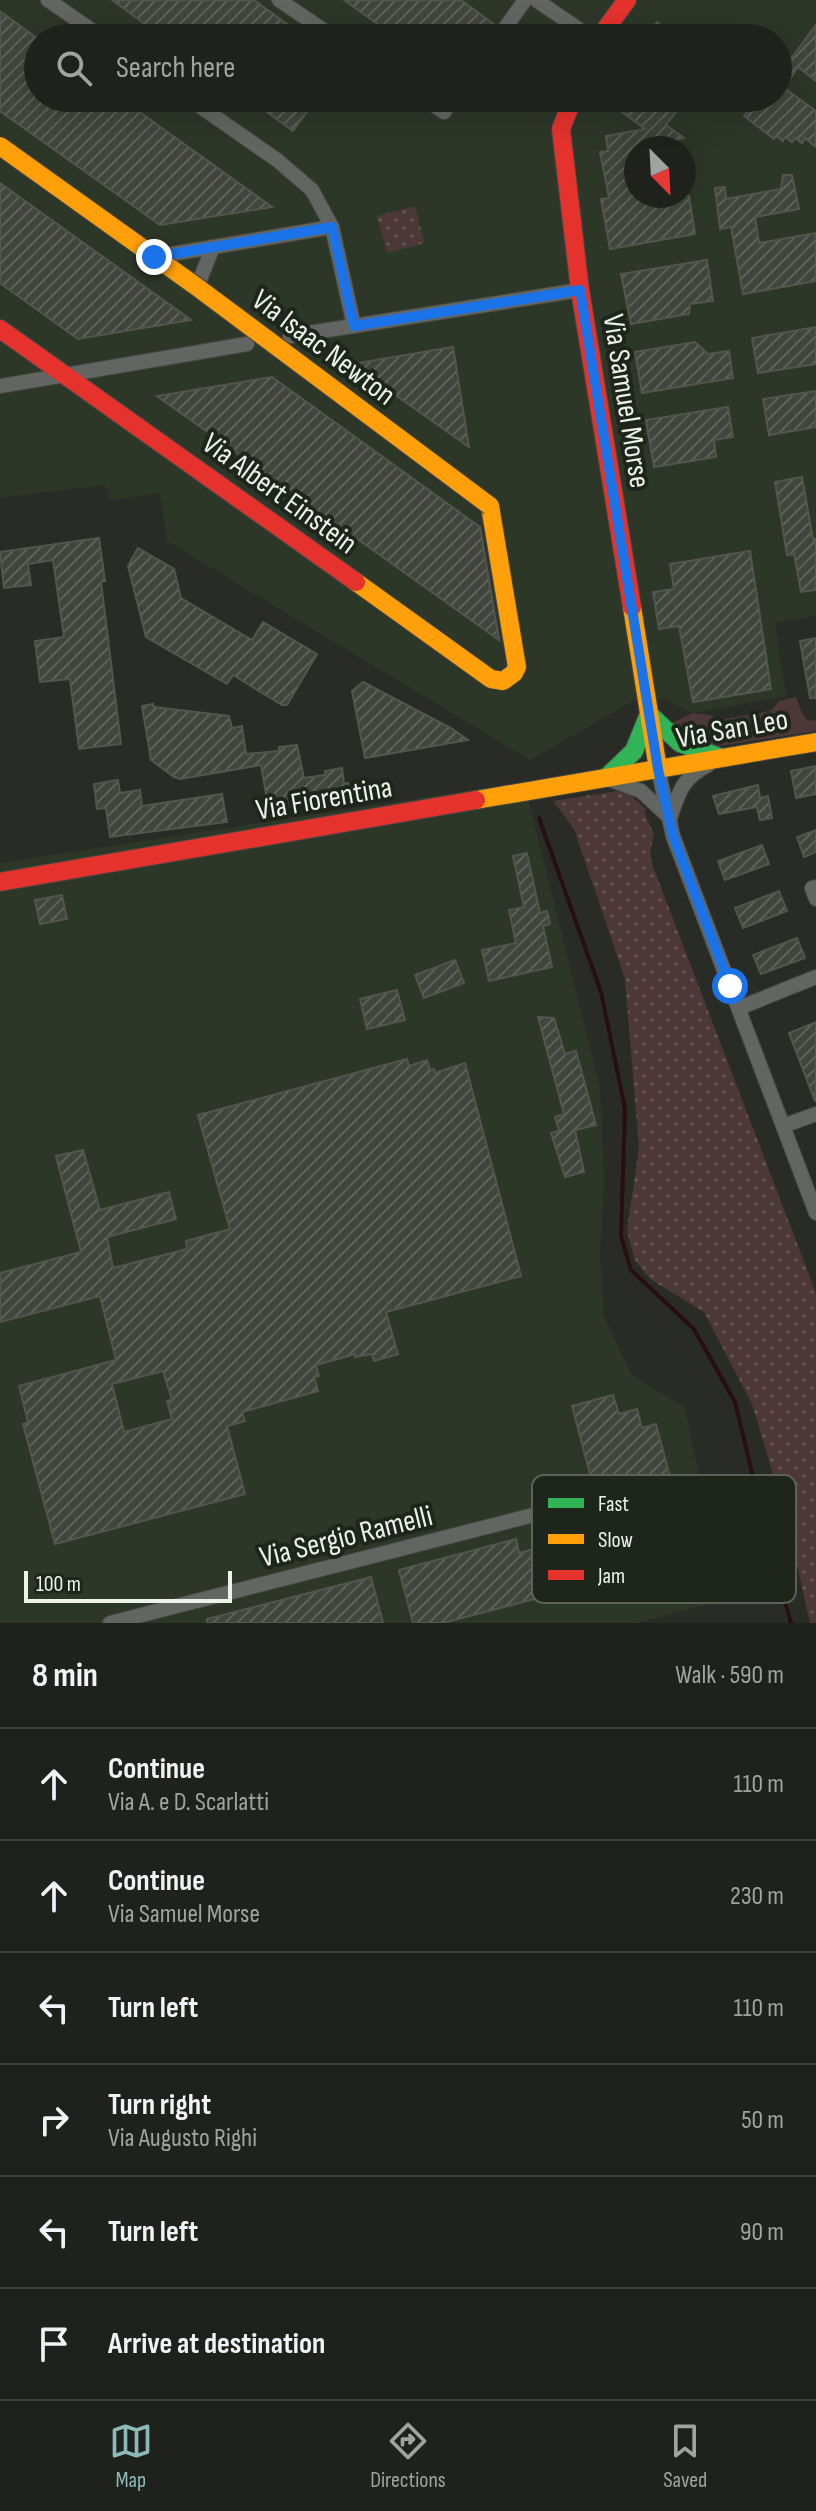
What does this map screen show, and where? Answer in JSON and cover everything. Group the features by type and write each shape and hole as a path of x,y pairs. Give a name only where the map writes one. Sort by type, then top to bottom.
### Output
{"street":[{"path":"48,0 83,24"},
{"path":"279,0 314,24"},
{"path":"508,24 525,0"},
{"path":"536,0 571,24"},
{"path":"609,24 627,0"},
{"path":"208,112 277,160 312,190 332,227 354,326"},
{"name":"Via Samuel Morse","path":"568,112 561,129 580,290 658,769"},
{"name":"Via Isaac Newton","path":"0,146 197,287 490,506 516,655"},
{"path":"154,257 332,227"},
{"path":"197,287 213,247"},
{"path":"290,336 580,290"},
{"name":"Via Albert Einstein","path":"0,329 491,679 503,681 514,673 516,655"},
{"path":"0,386 247,344"},
{"path":"670,818 641,791 606,778 634,751 649,714 674,742 692,752 723,758"},
{"name":"Via San Leo","path":"658,769 816,742"},
{"path":"670,818 682,785 694,772 723,758"},
{"path":"658,769 673,836 816,1213"},
{"name":"Via Fiorentina","path":"0,882 658,769"},
{"path":"816,887 812,888 816,899"},
{"path":"739,1008 816,977"},
{"path":"783,1126 816,1114"},
{"name":"Via Sergio Ramelli","path":"110,1623 532,1515"}],"shaded area":[{"path":"0,0 816,0 816,616 775,623 786,696 693,713 664,699 633,701 530,760 167,541 160,493 110,500 105,485 0,498"},
{"path":"415,206 424,243 387,253 377,216"},
{"path":"796,697 808,721 816,720 816,731 713,747 698,745 665,726 693,713 711,715 719,720 771,711 779,701"},
{"path":"524,782 600,1088 604,1181 600,1256 604,1317 632,1375 685,1408 699,1475 532,1475 532,1603 714,1603 637,1623 0,1623 0,863"},
{"path":"617,791 629,794 646,809 644,812 654,834 650,852 652,864 816,1293 816,1623 810,1623 796,1560 796,1475 773,1475 752,1404 704,1312 650,1279 635,1260 627,1231 639,1148 625,979 574,829 553,801"}],"building":[{"path":"112,0 254,0 287,24 145,24"},
{"path":"344,0 461,0 494,24 377,24"},
{"path":"0,11 24,29 24,112 140,112 272,207 160,225 0,111"},
{"path":"816,25 816,81 798,67 792,76 792,57"},
{"path":"792,94 816,111 816,147 805,138 802,143 795,138 792,142 785,137 783,141 776,136 774,139 744,116 747,112 792,112"},
{"path":"267,112 307,112 293,131"},
{"path":"622,112 676,112 666,125 681,136 624,136 624,208 691,208 695,234 610,249 601,199 609,198 600,152 608,151 606,136 645,129"},
{"path":"783,175 792,175 799,209 755,217 759,243 816,233 816,281 743,294 731,227 720,229 715,188 725,187 726,199 781,189"},
{"path":"0,183 191,320 78,339 0,283"},
{"path":"707,260 713,301 690,304 689,314 631,324 621,274"},
{"path":"816,327 816,364 758,373 752,338"},
{"path":"695,342 708,354 729,351 733,378 642,393 635,352"},
{"path":"453,347 469,447 352,364"},
{"path":"272,377 480,527 499,640 157,396"},
{"path":"816,391 816,427 769,435 763,399"},
{"path":"728,407 733,437 714,440 716,457 654,467 646,420"},
{"path":"802,477 813,539 816,539 816,590 801,592 794,554 787,555 775,482"},
{"path":"99,538 105,581 101,582 121,744 79,749 70,679 40,682 35,641 64,637 53,560 28,564 31,585 4,588 0,552"},
{"path":"138,548 174,569 181,598 252,640 263,622 317,654 287,705 282,705 233,675 227,684 146,637 128,566"},
{"path":"750,551 771,689 693,702 679,626 659,629 653,592 674,589 670,564"},
{"path":"816,638 816,698 810,698 800,641"},
{"path":"363,682 468,740 365,758 352,691"},
{"path":"153,704 154,707 229,716 232,728 242,726 246,754 279,751 279,747 297,745 304,778 325,775 325,771 342,768 344,784 348,783 352,803 309,810 308,804 269,811 261,765 180,779 174,777 151,760 142,706"},
{"path":"816,766 816,794 796,798 791,771"},
{"path":"118,780 120,793 140,790 142,806 222,794 227,822 110,837 106,808 97,809 94,784"},
{"path":"758,785 760,798 768,796 772,818 760,820 757,807 719,814 713,796"},
{"path":"816,830 816,852 804,857 797,837"},
{"path":"762,845 769,864 725,880 718,861"},
{"path":"527,853 540,913 547,911 550,924 543,926 552,967 489,981 482,950 516,943 509,910 524,907 513,856"},
{"path":"779,891 787,911 743,928 735,908"},
{"path":"62,895 67,919 40,924 35,900"},
{"path":"797,938 805,958 761,974 753,955"},
{"path":"455,960 464,983 424,998 415,975"},
{"path":"397,990 405,1020 367,1029 360,999"},
{"path":"538,1017 554,1018 565,1054 576,1051 596,1125 575,1130 584,1172 565,1177 551,1133 559,1131 555,1117 564,1114"},
{"path":"816,1022 816,1101 815,1101 789,1033"},
{"path":"407,1059 409,1066 427,1060 430,1070 434,1069 435,1073 465,1063 521,1276 386,1312 398,1354 374,1361 372,1354 355,1357 355,1354 316,1365 319,1376 314,1377 318,1391 242,1412 245,1421 227,1426 245,1494 55,1544 23,1424 28,1422 19,1386 116,1360 100,1296 0,1322 0,1273 81,1252 56,1156 83,1150 100,1210 169,1192 176,1219 107,1237 113,1268 187,1249 186,1241 230,1229 198,1115","holes":["163,1371 172,1400 167,1401 172,1419 124,1432 112,1384"]},
{"path":"613,1395 619,1414 637,1409 642,1428 656,1424 669,1475 590,1475 572,1406"},
{"path":"516,1539 519,1553 532,1549 532,1600 443,1623 413,1623 399,1570"},
{"path":"371,1577 383,1623 207,1623 207,1619"}],"waterway":[{"path":"539,818 601,992 625,1109 621,1236 631,1270 694,1329 735,1402 753,1475"},
{"path":"785,1603 791,1623"}],"traffic: fast":[{"path":"606,778 634,751 649,714 680,743 719,757"}],"traffic: slow":[{"path":"0,146 197,287 490,506"},
{"path":"356,582 491,679 503,681 517,667 490,506"},
{"path":"632,607 658,769"},
{"path":"476,800 816,742"}],"traffic: jam":[{"path":"609,24 627,0"},
{"path":"568,112 561,129 580,290 632,607"},
{"path":"0,329 356,582"},
{"path":"0,882 476,800"}],"route":[{"path":"154,257 332,227 354,326 580,290 658,769 673,836 730,986"}]}
